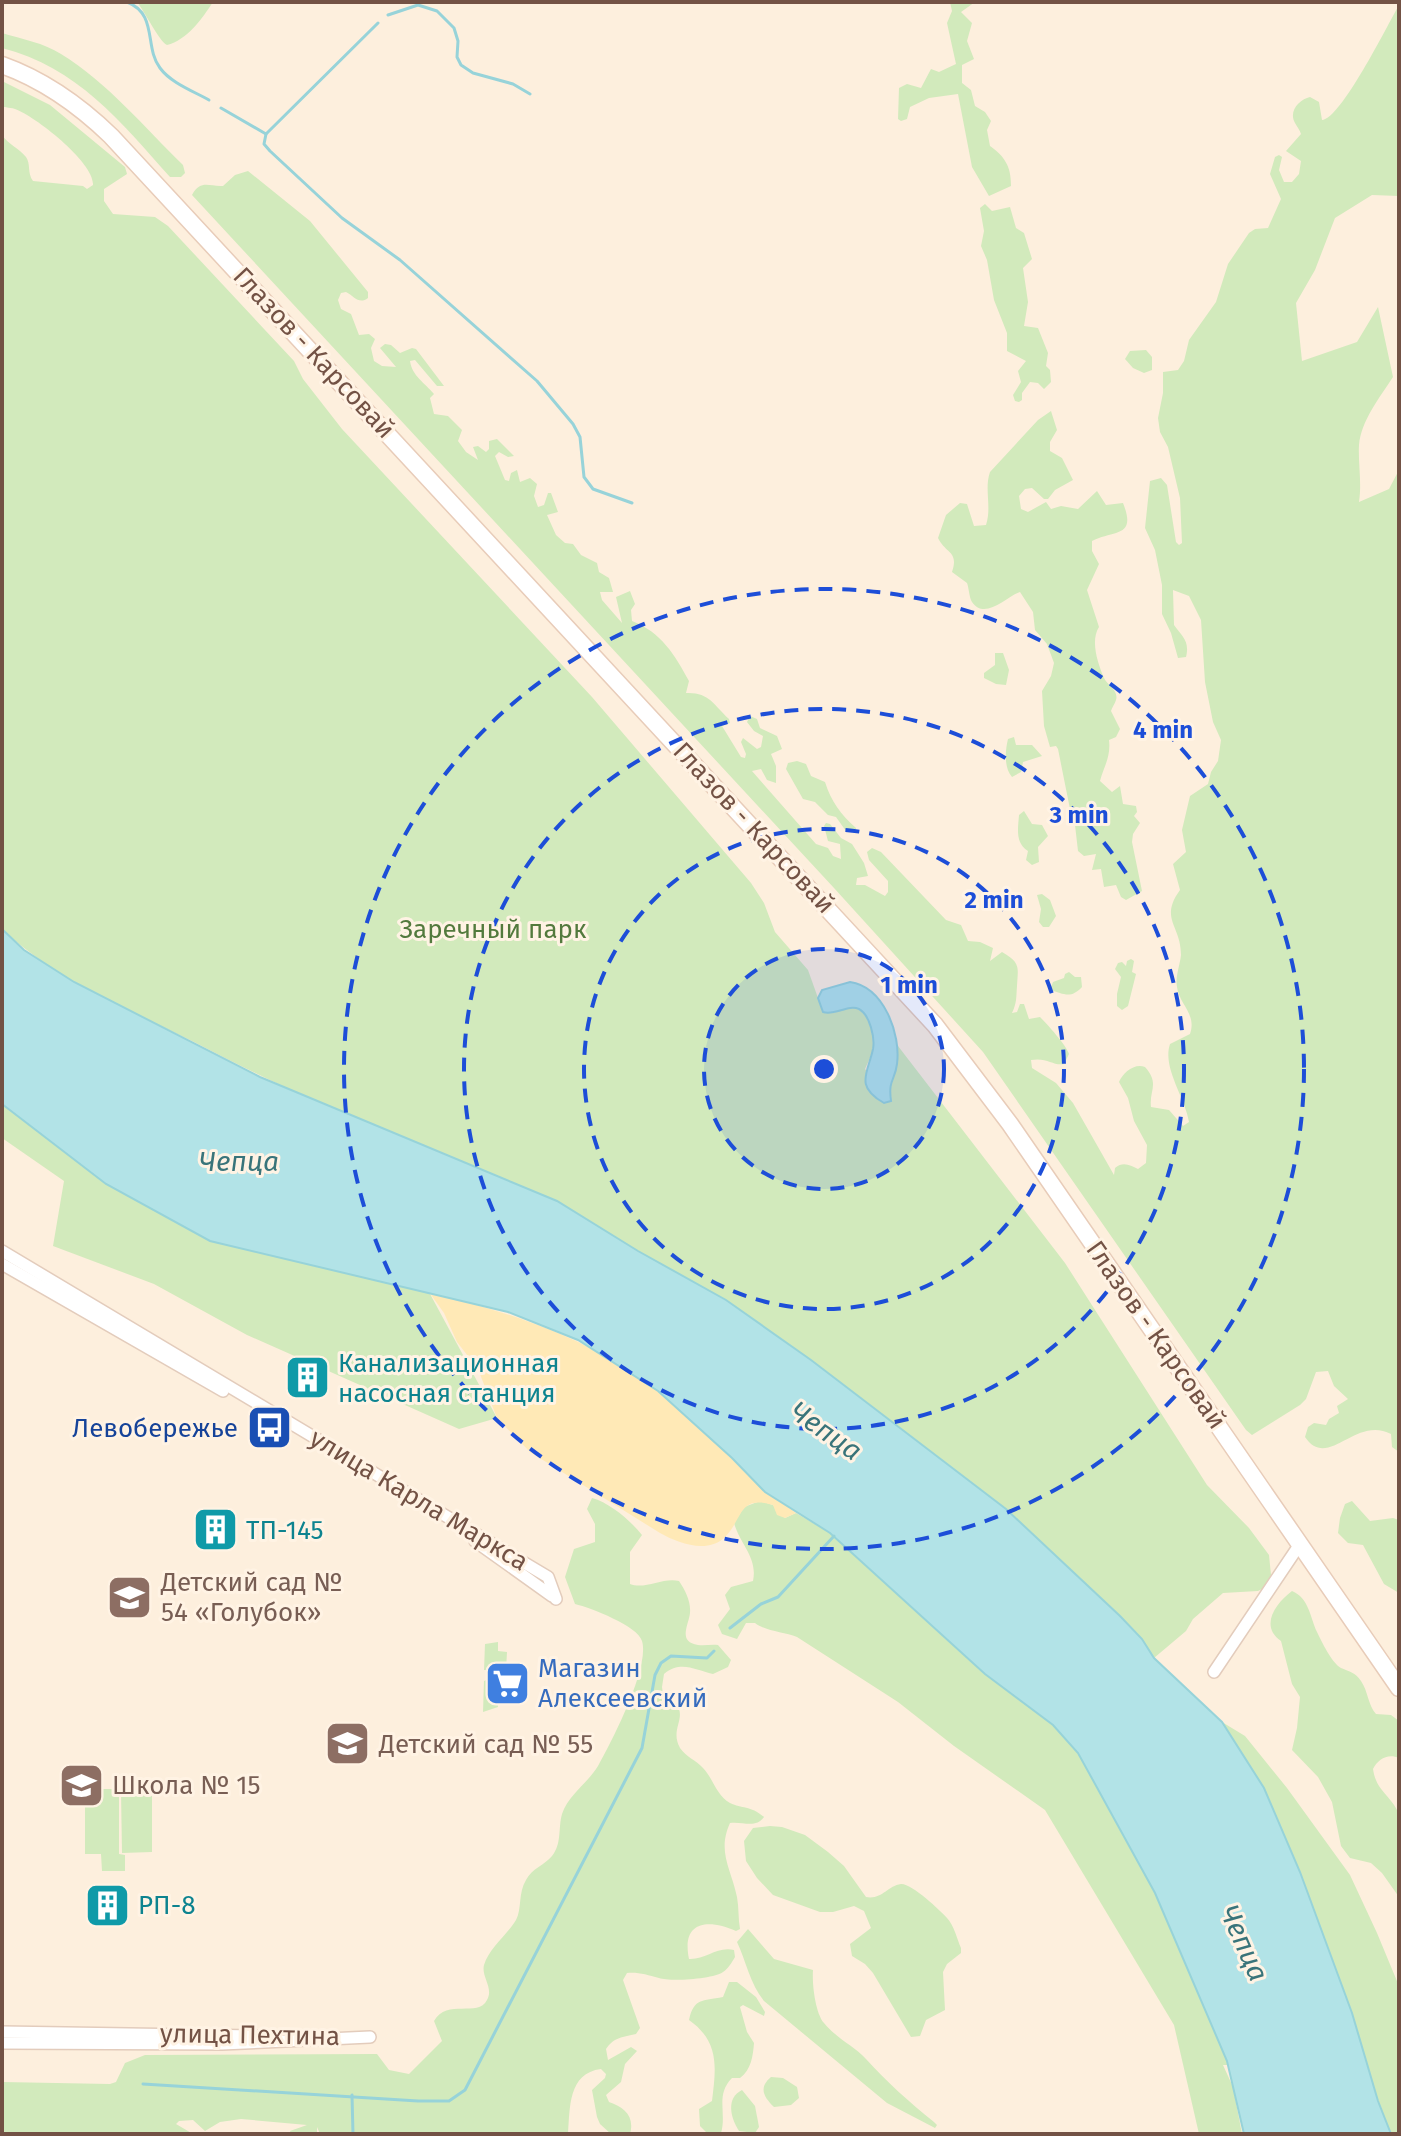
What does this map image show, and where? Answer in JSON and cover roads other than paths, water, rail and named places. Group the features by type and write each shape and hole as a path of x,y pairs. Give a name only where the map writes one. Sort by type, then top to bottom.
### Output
{"main road":[{"name":"Глазов - Карсовай","path":"2,65 37,80 65,97 111,136 935,1025 1002,1113 1399,1688"}],"street":[{"name":"улица Карла Маркса","path":"2,1251 548,1577 556,1599 466,1535 2,1264"},
{"path":"1214,1672 1300,1544"},
{"name":"улица Пехтина","path":"2,2032 370,2037 222,2044 2,2043"}],"water":[{"name":"Чепца","path":"2,929 24,950 74,982 260,1077 557,1201 726,1300 811,1360 1006,1509 1120,1616 1142,1639 1154,1658 1222,1722 1264,1788 1300,1872 1352,2013 1391,2134 1244,2134 1227,2061 1155,1893 1078,1753 1053,1725 985,1674 830,1533 765,1492 658,1391 578,1340 508,1312 210,1241 106,1184 2,1104"},
{"path":"850,982 862,986 881,1002 893,1026 898,1052 890,1088 891,1101 884,1103 866,1085 873,1044 866,1016 855,1008 823,1012 818,998 822,990"}],"waterway":[{"path":"127,2 143,14 152,51 160,68 176,82 209,100"},
{"path":"388,15 418,5 437,11 454,28 458,41 457,57 461,65 473,73 513,84 530,94"},
{"path":"221,108 266,134 378,23"},
{"path":"266,134 264,144 270,151 342,218 400,260 537,381 580,437 584,477 593,489 632,503"},
{"path":"730,1628 761,1604 778,1597 834,1536"},
{"path":"143,2084 418,2101 449,2101 465,2090 642,1748 655,1675 661,1663 671,1656 707,1658 714,1651"},
{"path":"352,2095 353,2134"}],"place":[{"name":"Канализационная насосная станция","path":"307,1378"},
{"name":"Левобережье","path":"269,1428"},
{"name":"ТП-145","path":"215,1530"},
{"name":"Детский сад № 54 «Голубок»","path":"130,1597"},
{"name":"Магазин Алексеевский","path":"507,1683"},
{"name":"Детский сад № 55","path":"348,1744"},
{"name":"Школа № 15","path":"81,1785"},
{"name":"РП-8","path":"107,1905"}],"park label":[{"name":"Заречный парк","path":"493,929"}]}
